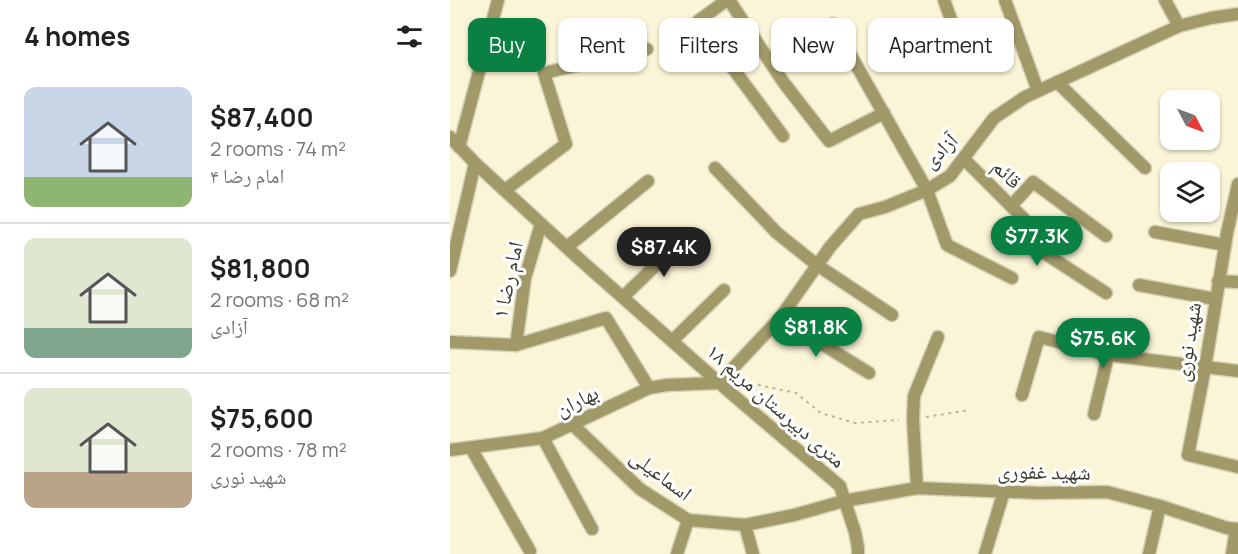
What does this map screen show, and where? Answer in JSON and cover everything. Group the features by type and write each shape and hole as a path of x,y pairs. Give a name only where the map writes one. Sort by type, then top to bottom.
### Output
{"street":[{"path":"459,147 498,0"},
{"path":"783,136 698,21 728,0 784,83 828,141 884,113"},
{"path":"944,0 950,18"},
{"path":"1005,0 1038,91"},
{"path":"1165,0 1179,26"},
{"name":"آزادی","path":"719,382 780,318 830,247 859,214 885,207 927,190 950,176 994,118 1025,97 1179,26 1238,14"},
{"path":"856,64 927,190 947,245 1012,278"},
{"path":"505,190 566,144 544,73 558,70"},
{"path":"1057,82 1146,168"},
{"name":"۱۸ متری دبیرستان مریم","path":"450,136 541,224 733,395 840,486 855,532 858,554"},
{"name":"قائم","path":"964,159 1011,206 1034,182 1106,236"},
{"path":"450,271 475,162"},
{"path":"716,168 777,233 817,265 892,315"},
{"path":"567,247 648,181"},
{"name":"شهید نوری","path":"1238,184 1218,280 1205,368 1188,455 1238,468"},
{"path":"1011,206 1024,219 1015,234 1106,293"},
{"name":"امام رضا ۱","path":"512,345 525,278 541,224"},
{"path":"1155,232 1225,245"},
{"path":"623,297 685,237"},
{"path":"1218,280 1238,282"},
{"path":"1139,285 1215,299"},
{"path":"672,341 724,290"},
{"path":"450,342 512,345 606,318 649,388"},
{"path":"780,318 869,373"},
{"path":"918,488 913,419 914,396 938,337"},
{"path":"1022,395 1039,337 1109,355 1238,371"},
{"path":"1095,414 1112,339"},
{"name":"بهاران","path":"450,450 543,438 649,388 719,382"},
{"name":"اسماعیلی","path":"573,425 640,489 688,520 745,525 794,515 844,501"},
{"path":"543,438 592,529"},
{"path":"471,448 530,551"},
{"name":"شهید غفوری","path":"844,501 918,488 1038,493 1107,492 1237,529"},
{"path":"985,554 1004,491"},
{"path":"1149,554 1160,506"},
{"path":"677,554 688,520"},
{"path":"745,525 753,554"},
{"path":"1232,554 1237,529"}],"path":[{"path":"733,395 754,384 795,393 821,413 855,423 913,419 970,410"}]}
